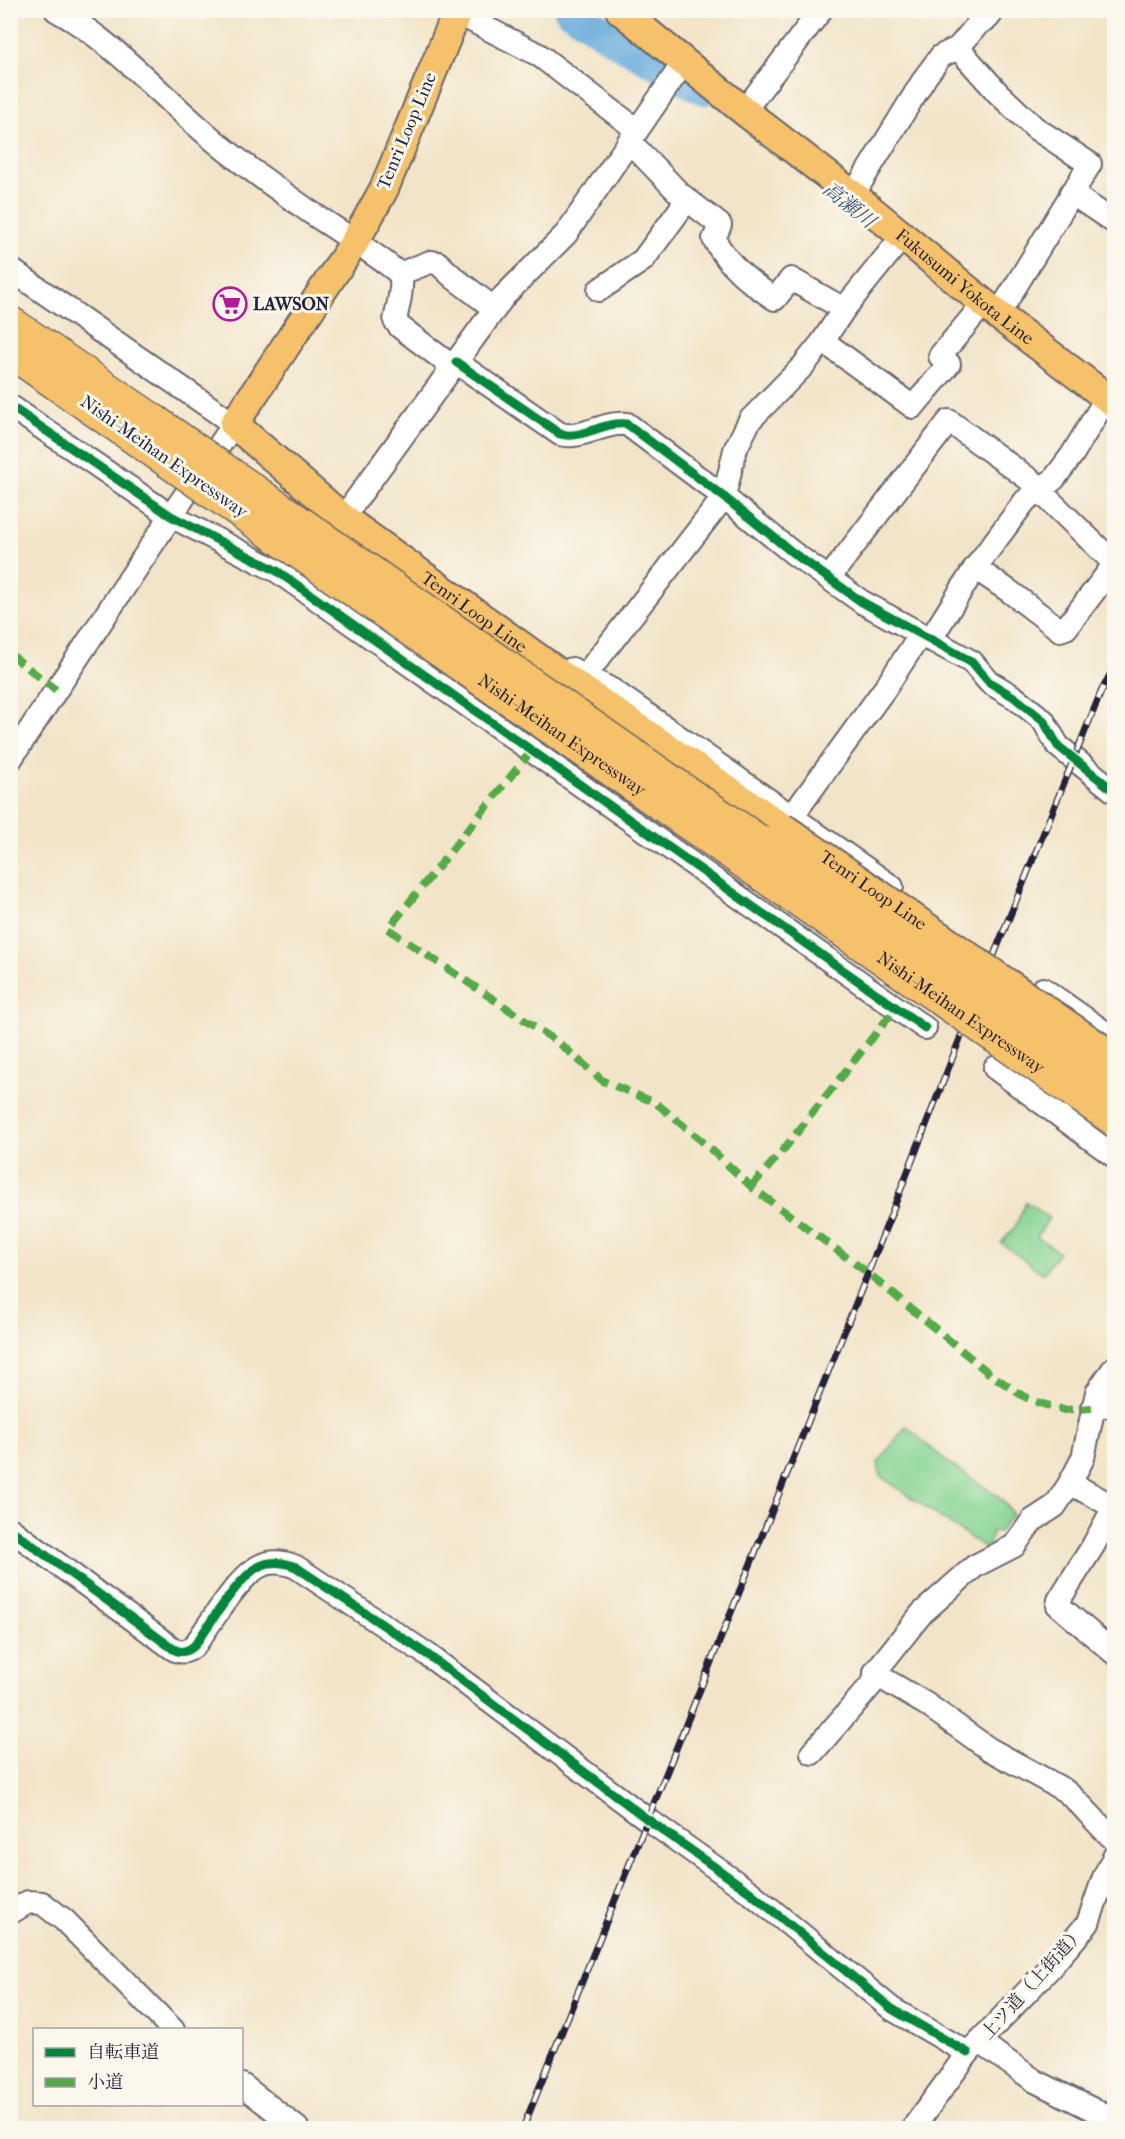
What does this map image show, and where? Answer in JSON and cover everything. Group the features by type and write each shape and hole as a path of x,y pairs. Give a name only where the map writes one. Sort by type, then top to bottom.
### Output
{"highway":[{"name":"Nishi-Meihan Expressway","path":"10,323 148,432 1114,1119"},
{"name":"Nishi-Meihan Expressway","path":"10,351 148,432 875,920 1114,1085"}],"main road":[{"name":"Fukusumi Yokota Line","path":"620,10 744,111 853,195 1106,404"},
{"name":"Tenri Loop Line","path":"457,12 384,189 354,243 234,423 343,518 524,648 581,681 787,821 1114,1058"}],"street":[{"path":"56,10 78,22 140,72 194,123 254,172 392,267 399,274 401,282 395,321 400,327 560,434 572,437 615,422 627,424 724,497 793,553 862,602 972,662 989,682 1014,697 1043,720 1058,746 1114,791"},
{"path":"744,111 821,10"},
{"path":"457,12 539,55 633,136 687,200 720,225 714,238 720,249 747,280 775,299 791,279 844,309"},
{"path":"853,195 926,76 941,56 958,48 978,15"},
{"path":"823,341 913,407 949,364 940,356 991,309 1090,165 1035,128 998,93 958,48"},
{"path":"343,518 504,296 566,234 684,62"},
{"path":"1071,194 1114,222"},
{"path":"599,290 643,260 687,200"},
{"path":"581,681 724,497 735,450 750,420 803,366 844,309 903,236"},
{"path":"399,274 430,262 438,264 495,309"},
{"path":"10,269 234,423 10,760"},
{"path":"955,932 787,821 1025,501 1054,479 1106,404"},
{"path":"10,406 171,516 277,572 925,1028"},
{"path":"829,578 949,421 1040,489 1114,564 1066,628 1060,630 975,568"},
{"path":"1043,989 1114,1039"},
{"path":"995,1068 1114,1156"},
{"path":"1114,1368 1097,1392 1083,1458 1055,1506 1032,1521 1014,1546 975,1566 922,1613 875,1672 926,1704 989,1749 1064,1790 1114,1839"},
{"path":"1092,1408 1114,1404"},
{"path":"1070,1483 1114,1508 1058,1605 1114,1653"},
{"path":"10,1529 172,1648 181,1652 186,1652 195,1645 251,1571 273,1562 296,1567 428,1655 647,1820 751,1893 892,2009 974,2047 1035,2081 1114,2118"},
{"path":"812,1753 879,1676"},
{"name":"上ツ道（上街道）","path":"913,2128 974,2047 1048,1971 1088,1923 1104,1877 1114,1857"},
{"path":"10,1913 28,1902 42,1903 64,1920 171,2028"},
{"path":"243,2086 297,2128"}],"green space":[{"path":"1026,1202 1049,1218 1037,1237 1059,1252 1043,1274 1001,1243 1015,1227"},
{"path":"906,1426 947,1462 998,1496 1009,1508 1012,1515 999,1532 992,1531 988,1550 880,1476 878,1463"}],"waterway":[{"name":"高瀬川","path":"570,10 618,42 703,89"}],"railway":[{"path":"523,2128 868,1273 961,1036 1101,692 1114,667"}],"marked path":[{"path":"10,654 56,690"},
{"path":"532,750 388,929 559,1043 603,1081 656,1103 754,1189 868,1273 990,1374 1023,1396 1039,1403 1064,1410 1092,1408"},
{"path":"751,1187 896,1008"}],"cycle path":[{"path":"456,362 560,434 577,435 610,425 627,424 724,497 793,553 862,602 972,662 989,682 1014,697 1043,720 1058,746 1114,791"},
{"path":"10,406 171,516 277,571 925,1028"},
{"path":"10,1529 172,1648 181,1652 195,1645 225,1602 252,1571 264,1564 274,1562 296,1567 428,1655 647,1819 751,1893 892,2009 968,2053"}],"place":[{"name":"LAWSON","path":"230,304"}]}
